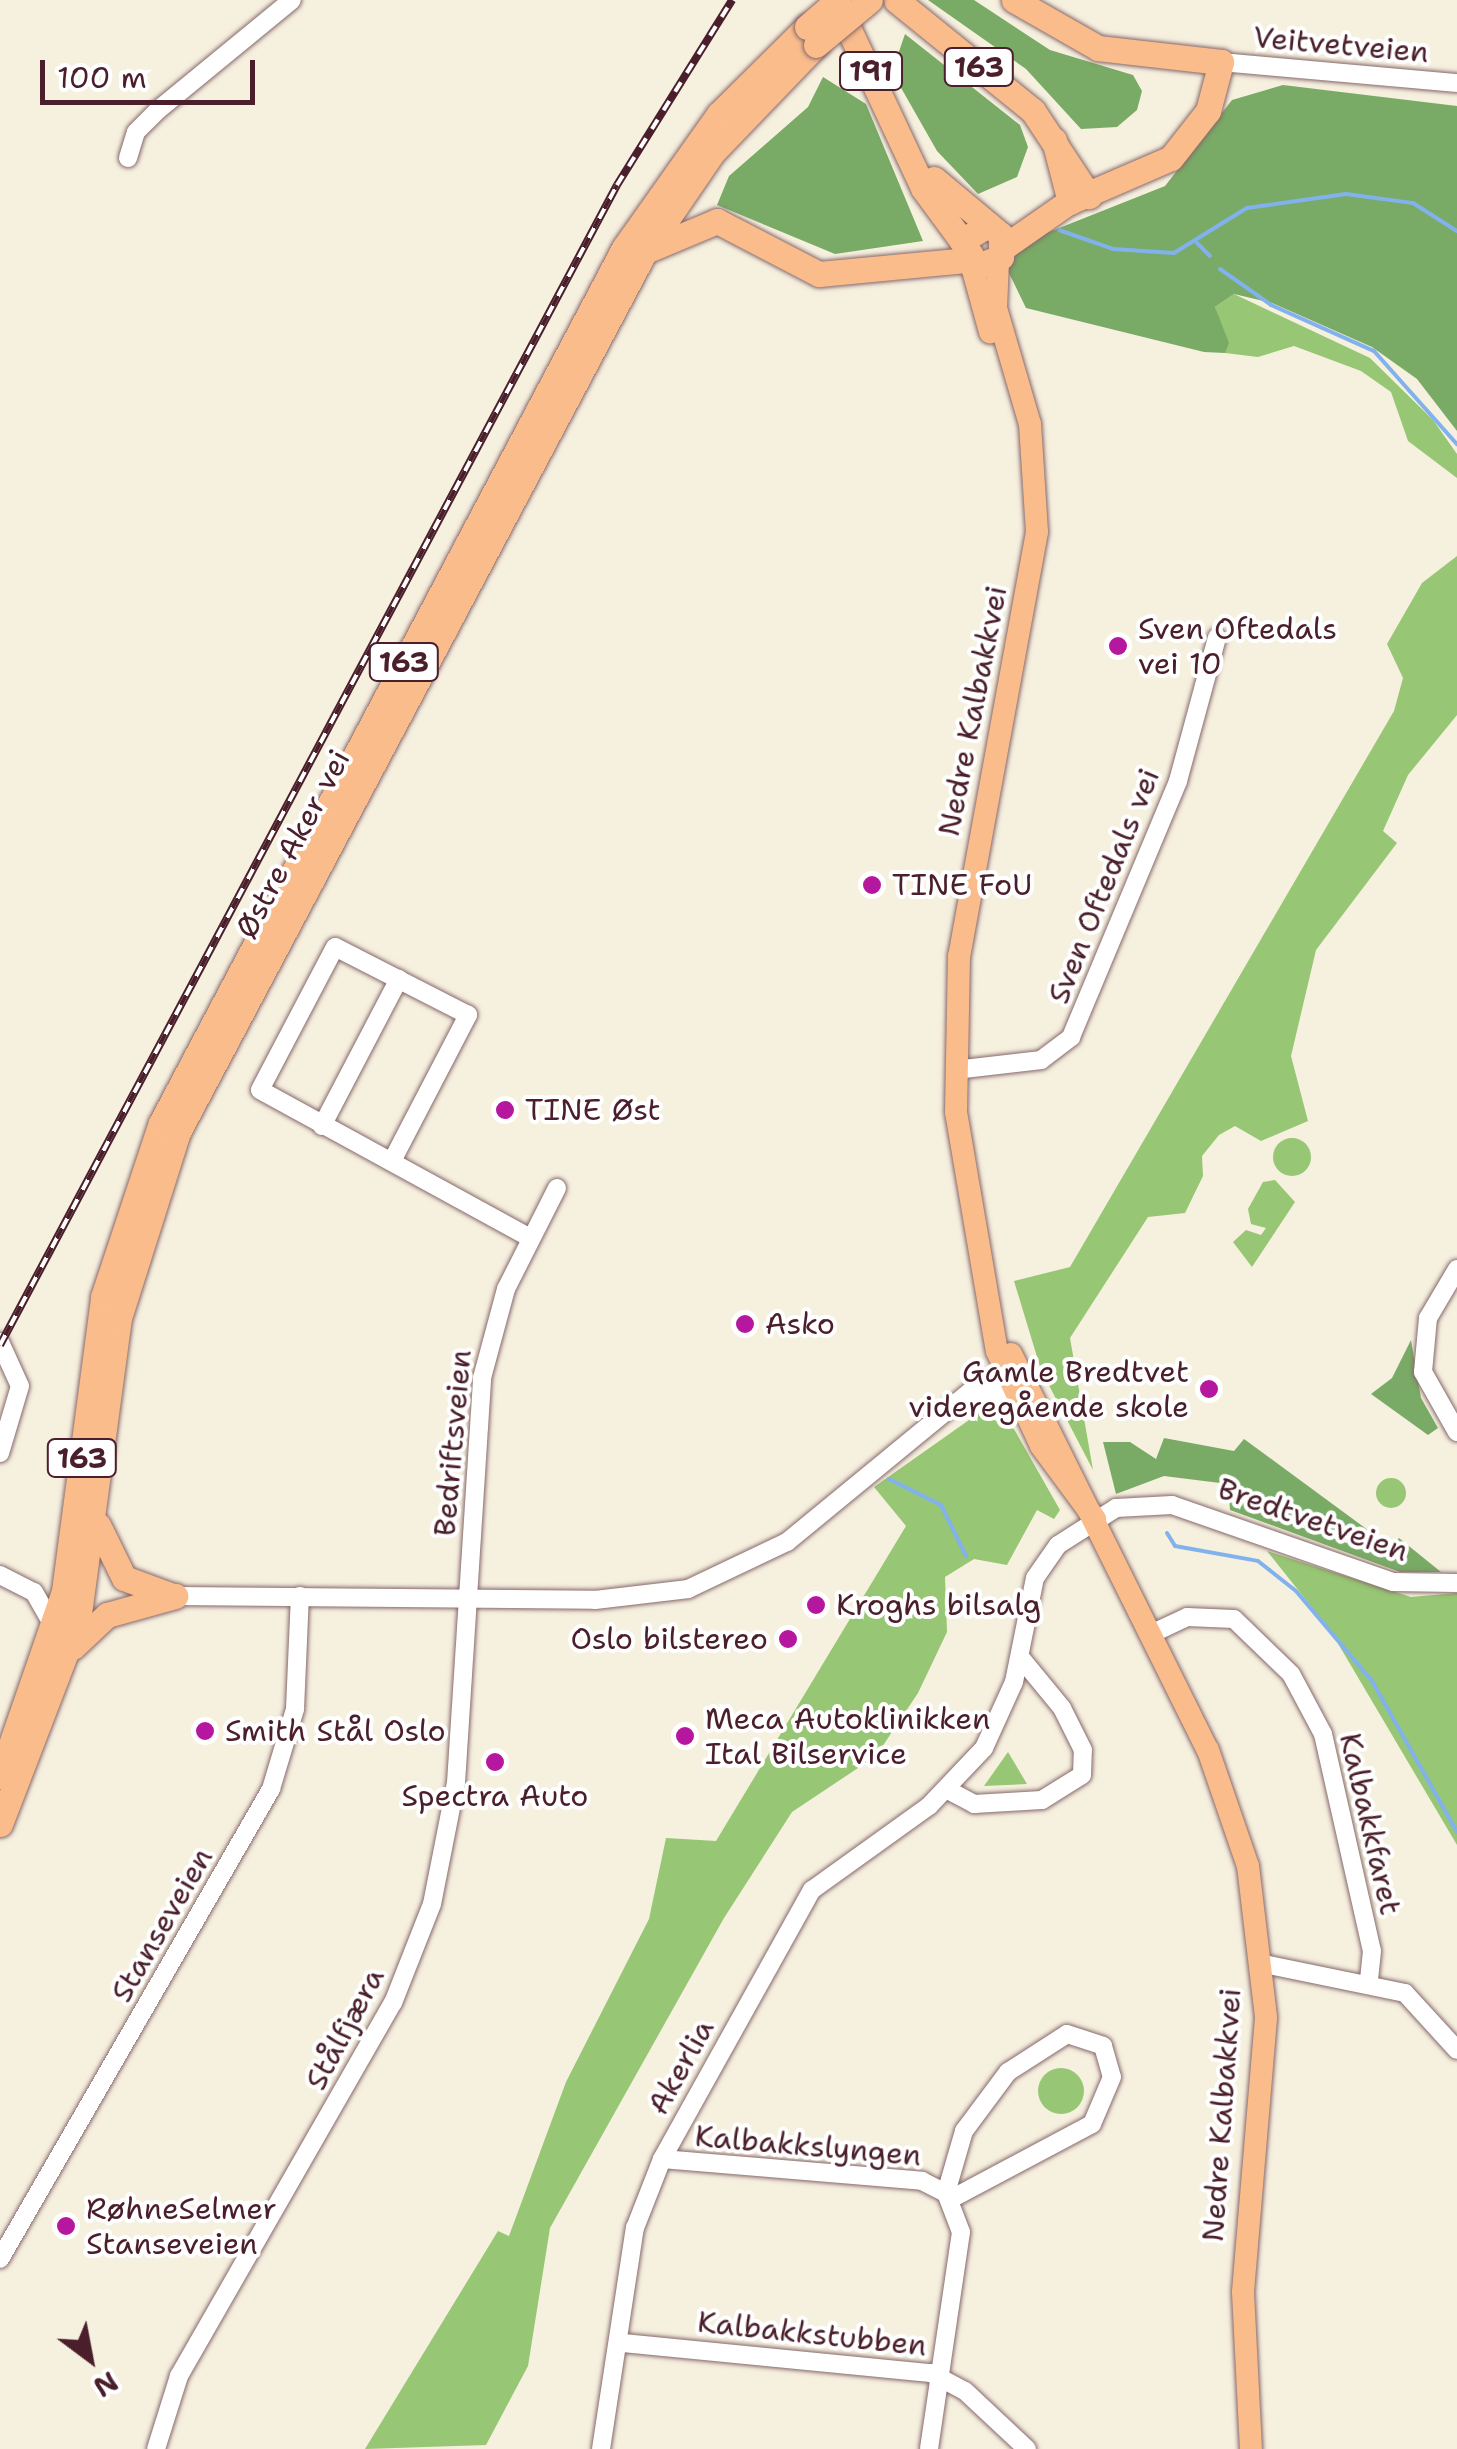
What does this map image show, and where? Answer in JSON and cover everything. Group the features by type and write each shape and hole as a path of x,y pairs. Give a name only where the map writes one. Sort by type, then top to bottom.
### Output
{"highway":[{"name":"Østre Aker vei","path":"0,1824 70,1650 96,1520 119,1318 178,1132 644,253 714,152 812,36 836,0"},
{"name":"Nedre Kalbakkvei","path":"836,0 907,143 923,188 967,255"},
{"name":"Østre Aker vei","path":"0,1776 54,1627 69,1566 103,1297 161,1123 624,248 719,114 812,36 870,0"},
{"name":"163","path":"896,0 1022,100 1054,140 1075,200"},
{"name":"163","path":"1018,4 1098,48 1211,62"},
{"path":"644,253 688,226 718,221 819,274 967,255 1075,200 1148,174 1191,132 1211,62"},
{"name":"Nedre Kalbakkvei","path":"907,143 996,240"},
{"path":"967,255 996,240"},
{"path":"96,1520 124,1578 175,1596"},
{"path":"70,1650 107,1614 175,1596"}],"main road":[{"name":"Nedre Kalbakkvei","path":"996,240 995,298 1009,360 1030,424 1037,532 959,956 954,1070 963,1176 992,1314 1012,1378 1094,1519 1153,1633 1230,1808 1264,1964 1242,2306 1251,2449"},
{"name":"Nedre Kalbakkvei","path":"967,255 986,323 1009,360"}],"street":[{"path":"128,158 136,132 158,110 292,0"},
{"name":"Veitvetveien","path":"1211,62 1457,82"},
{"name":"Sven Oftedals vei","path":"954,1070 1041,1060 1071,1036 1178,782 1217,637"},
{"path":"392,1161 468,1015 335,946 260,1090 530,1238"},
{"path":"322,1126 399,979"},
{"name":"Bedriftsveien","path":"469,1598 484,1366 530,1238 557,1188"},
{"path":"1457,1269 1428,1318 1423,1350 1426,1384 1457,1432"},
{"path":"0,1342 20,1386 0,1453"},
{"path":"175,1596 620,1599 710,1582 787,1542 958,1404 1012,1378"},
{"name":"Bredtvetveien","path":"1094,1519 1146,1503 1208,1510 1393,1582 1457,1584"},
{"name":"Akerlia","path":"601,2449 624,2343 635,2228 662,2158 812,1890 948,1790 993,1732 1020,1658 1041,1566 1094,1519"},
{"path":"21,1583 69,1566"},
{"path":"0,1576 21,1583 54,1627"},
{"name":"Stanseveien","path":"0,2259 271,1789 294,1709 300,1596"},
{"name":"Stålfjæra","path":"156,2449 185,2364 414,1957 453,1805 469,1598"},
{"name":"Kalbakkfaret","path":"1153,1633 1187,1617 1234,1620 1303,1693 1342,1812 1372,1950 1369,1978"},
{"path":"948,1790 990,1805 1055,1798 1079,1781 1080,1744 1048,1683 1020,1658"},
{"path":"1264,1964 1369,1978 1406,1993 1457,2050"},
{"name":"Kalbakkslyngen","path":"1067,2034 1103,2046 1112,2078 1092,2124 949,2196 964,2132 1000,2080 1067,2034"},
{"name":"Kalbakkslyngen","path":"662,2158 913,2180 949,2196"},
{"path":"929,2449 961,2232 949,2196"},
{"name":"Kalbakkstubben","path":"624,2343 940,2376 1026,2449"}],"green space":[{"path":"928,0 974,0 1050,50 1133,75 1142,91 1137,110 1117,127 1081,129 1026,69"},
{"path":"905,34 1020,125 1028,147 1017,177 978,194 937,151 892,72"},
{"path":"823,77 866,104 923,241 835,254 717,205 729,176 808,107"},
{"path":"1283,85 1457,106 1457,431 1417,379 1372,347 1272,303 1234,294 1215,307 1229,343 1225,353 1204,352 1026,308 1007,269 1024,242 1165,186 1232,100"},
{"path":"1234,294 1370,358 1433,420 1457,454 1457,478 1408,441 1391,392 1361,371 1294,346 1258,357 1225,353 1215,307"},
{"path":"1457,556 1457,715 1408,775 1383,831 1397,843 1316,950 1291,1056 1308,1121 1261,1141 1235,1126 1219,1135 1202,1156 1203,1176 1185,1213 1148,1217 1070,1338 1093,1470 1041,1370 1014,1281 1070,1267 1394,711 1403,678 1387,644 1422,583"},
{"path":"1292,1138 1306,1143 1311,1157 1306,1171 1292,1176 1278,1171 1273,1157 1278,1143"},
{"path":"1275,1180 1295,1202 1252,1267 1233,1242 1246,1230 1261,1235 1266,1228 1251,1224 1248,1209 1263,1182"},
{"path":"1411,1340 1421,1398 1438,1428 1428,1435 1371,1394 1392,1378"},
{"path":"979,1413 1014,1429 1060,1510 1054,1519 1037,1510 1007,1565 974,1559 945,1577 947,1632 918,1693 876,1756 792,1812 724,1918 550,2228 528,2366 486,2445 365,2449 498,2231 509,2236 566,2082 649,1919 666,1838 716,1841 906,1526 874,1487"},
{"path":"1164,1438 1234,1451 1244,1439 1391,1547 1399,1538 1441,1572 1400,1572 1230,1510 1228,1484 1164,1476 1116,1494 1103,1442 1130,1442 1156,1459"},
{"path":"1391,1478 1402,1482 1406,1493 1402,1504 1391,1508 1380,1504 1376,1493 1380,1482"},
{"path":"1267,1551 1411,1597 1457,1593 1457,1845 1330,1630"},
{"path":"1008,1752 1027,1784 984,1786"},
{"path":"1061,2068 1077,2075 1084,2091 1077,2107 1061,2114 1045,2107 1038,2091 1045,2075"}],"waterway":[{"path":"1059,230 1113,249 1174,253 1247,208 1346,194 1413,203 1457,231"},
{"path":"1197,243 1210,256"},
{"path":"1220,269 1271,305 1374,351 1457,444"},
{"path":"889,1479 941,1505 966,1556"},
{"path":"1167,1533 1175,1546 1258,1561 1296,1591 1372,1681 1457,1832"}],"railway":[{"path":"0,1345 617,185 732,0"}],"place":[{"name":"Sven Oftedals vei 10","path":"1118,646"},
{"name":"TINE FoU","path":"872,885"},
{"name":"TINE Øst","path":"505,1110"},
{"name":"Asko","path":"745,1324"},
{"name":"Gamle Bredtvet videregående skole","path":"1209,1389"},
{"name":"Kroghs bilsalg","path":"816,1605"},
{"name":"Oslo bilstereo","path":"788,1639"},
{"name":"Smith Stål Oslo","path":"205,1731"},
{"name":"Meca Autoklinikken Ital Bilservice","path":"685,1736"},
{"name":"Spectra Auto","path":"495,1762"},
{"name":"RøhneSelmer Stanseveien","path":"66,2226"}]}
